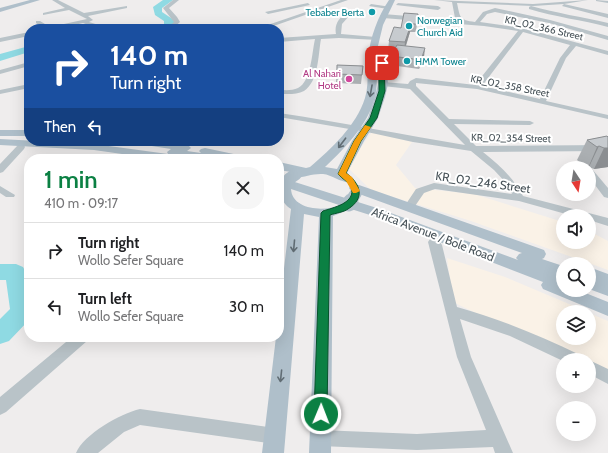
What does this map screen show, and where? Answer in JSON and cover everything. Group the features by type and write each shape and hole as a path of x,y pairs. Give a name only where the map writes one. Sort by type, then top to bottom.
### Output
{"main road":[{"path":"0,9 31,0"},
{"path":"0,9 37,0"},
{"path":"343,170 355,190 347,206 326,213 313,212 298,208 288,199 296,175 337,149 360,119 369,98 372,86 373,50 376,39 388,19 395,3"},
{"path":"343,170 358,141 373,118 380,97 383,84 381,49 385,37"},
{"path":"0,133 24,133"},
{"path":"0,136 24,138"},
{"path":"0,142 24,143"},
{"path":"0,146 109,154"},
{"path":"75,146 145,154"},
{"path":"130,146 185,154"},
{"path":"172,146 218,154"},
{"name":"Africa Avenue / Bole Road","path":"284,169 375,212 556,280"},
{"path":"296,175 326,170 343,170 347,172 362,188 371,193"},
{"name":"Africa Avenue / Bole Road","path":"296,175 556,269"},
{"name":"Africa Avenue / Bole Road","path":"355,190 371,193 556,260"},
{"name":"Africa Avenue / Bole Road","path":"347,206 354,212 511,270 608,310"},
{"path":"274,444 298,208"},
{"path":"320,446 326,213"},
{"path":"596,276 608,280"},
{"path":"596,286 608,290"},
{"path":"596,296 608,300"}],"street":[{"path":"54,0 70,8 95,24"},
{"path":"175,24 178,22 176,18 168,12 166,8 177,0"},
{"path":"274,24 346,0"},
{"path":"436,0 513,2 521,4 558,4 608,16"},
{"path":"558,4 567,1 586,0"},
{"path":"598,0 608,2"},
{"path":"454,1 458,18 464,22"},
{"path":"115,2 131,10"},
{"path":"513,2 552,14 571,16 608,25"},
{"path":"268,12 314,3"},
{"path":"371,5 395,3 438,8"},
{"path":"65,24 125,7"},
{"path":"45,14 70,8"},
{"path":"476,24 485,13 495,10 550,22 608,38"},
{"path":"339,36 338,29 341,20 347,15"},
{"path":"550,22 571,16"},
{"path":"84,18 91,20"},
{"name":"KR_02_366 Street","path":"388,19 464,22 522,30 608,53"},
{"path":"476,87 522,30"},
{"path":"0,40 24,35"},
{"path":"284,40 339,36 376,39"},
{"path":"284,92 295,91 303,88 310,78 318,38"},
{"path":"542,102 563,58 575,43"},
{"path":"0,72 24,65"},
{"name":"KR_02_358 Street","path":"412,87 412,82 416,80 476,87 608,117"},
{"path":"383,84 412,87 474,149 497,168 511,183 519,198"},
{"path":"0,92 24,87"},
{"name":"KR_02_354 Street","path":"284,117 366,129 413,139 474,149 608,148"},
{"path":"446,121 530,123"},
{"path":"0,170 20,147"},
{"path":"596,180 608,195"},
{"name":"KR_02_246 Street","path":"409,207 420,191 434,186 494,196 519,198 560,209"},
{"path":"0,189 10,195"},
{"path":"596,219 608,222"},
{"path":"320,446 417,442 501,445 464,357 451,311 436,244 434,242"},
{"path":"451,311 484,320 532,338 561,353"},
{"path":"0,407 76,342"},
{"path":"596,371 608,377"},
{"path":"84,453 123,424 134,418 140,417 274,444"}],"shaded area":[{"path":"372,132 412,142 396,165 415,188 474,194 556,220 556,249 596,249 596,235 608,241 608,270 596,266 596,257 572,257 471,221 371,190 347,167"},
{"path":"447,258 505,277 571,305 556,305 556,345 596,345 596,316 608,321 608,377 596,366 596,353 558,353 453,302"}],"building":[{"path":"404,13 418,14 417,24 411,24 405,42 389,41 394,27 401,28"},
{"path":"397,45 425,48 421,60 391,56"},
{"path":"337,65 363,66 362,75 337,74"},
{"path":"607,136 608,148 597,147 587,140"}],"waterway":[{"path":"169,0 157,7 158,13 169,20 169,24"},
{"path":"0,58 24,51"},
{"path":"0,272 16,272 22,312 0,334"}],"slow traffic":[{"path":"356,191 349,179 342,174 358,141 368,127"}],"place":[{"name":"Tebaber Berta","path":"372,12"},
{"name":"Norwegian Church Aid","path":"409,26"},
{"name":"HMM Tower","path":"407,61"},
{"name":"Al Nahari Hotel","path":"349,79"}],"route":[{"path":"321,414 326,213 345,207 349,204 356,193 355,188 349,179 342,174 358,141 373,118 382,91 382,63"}]}
